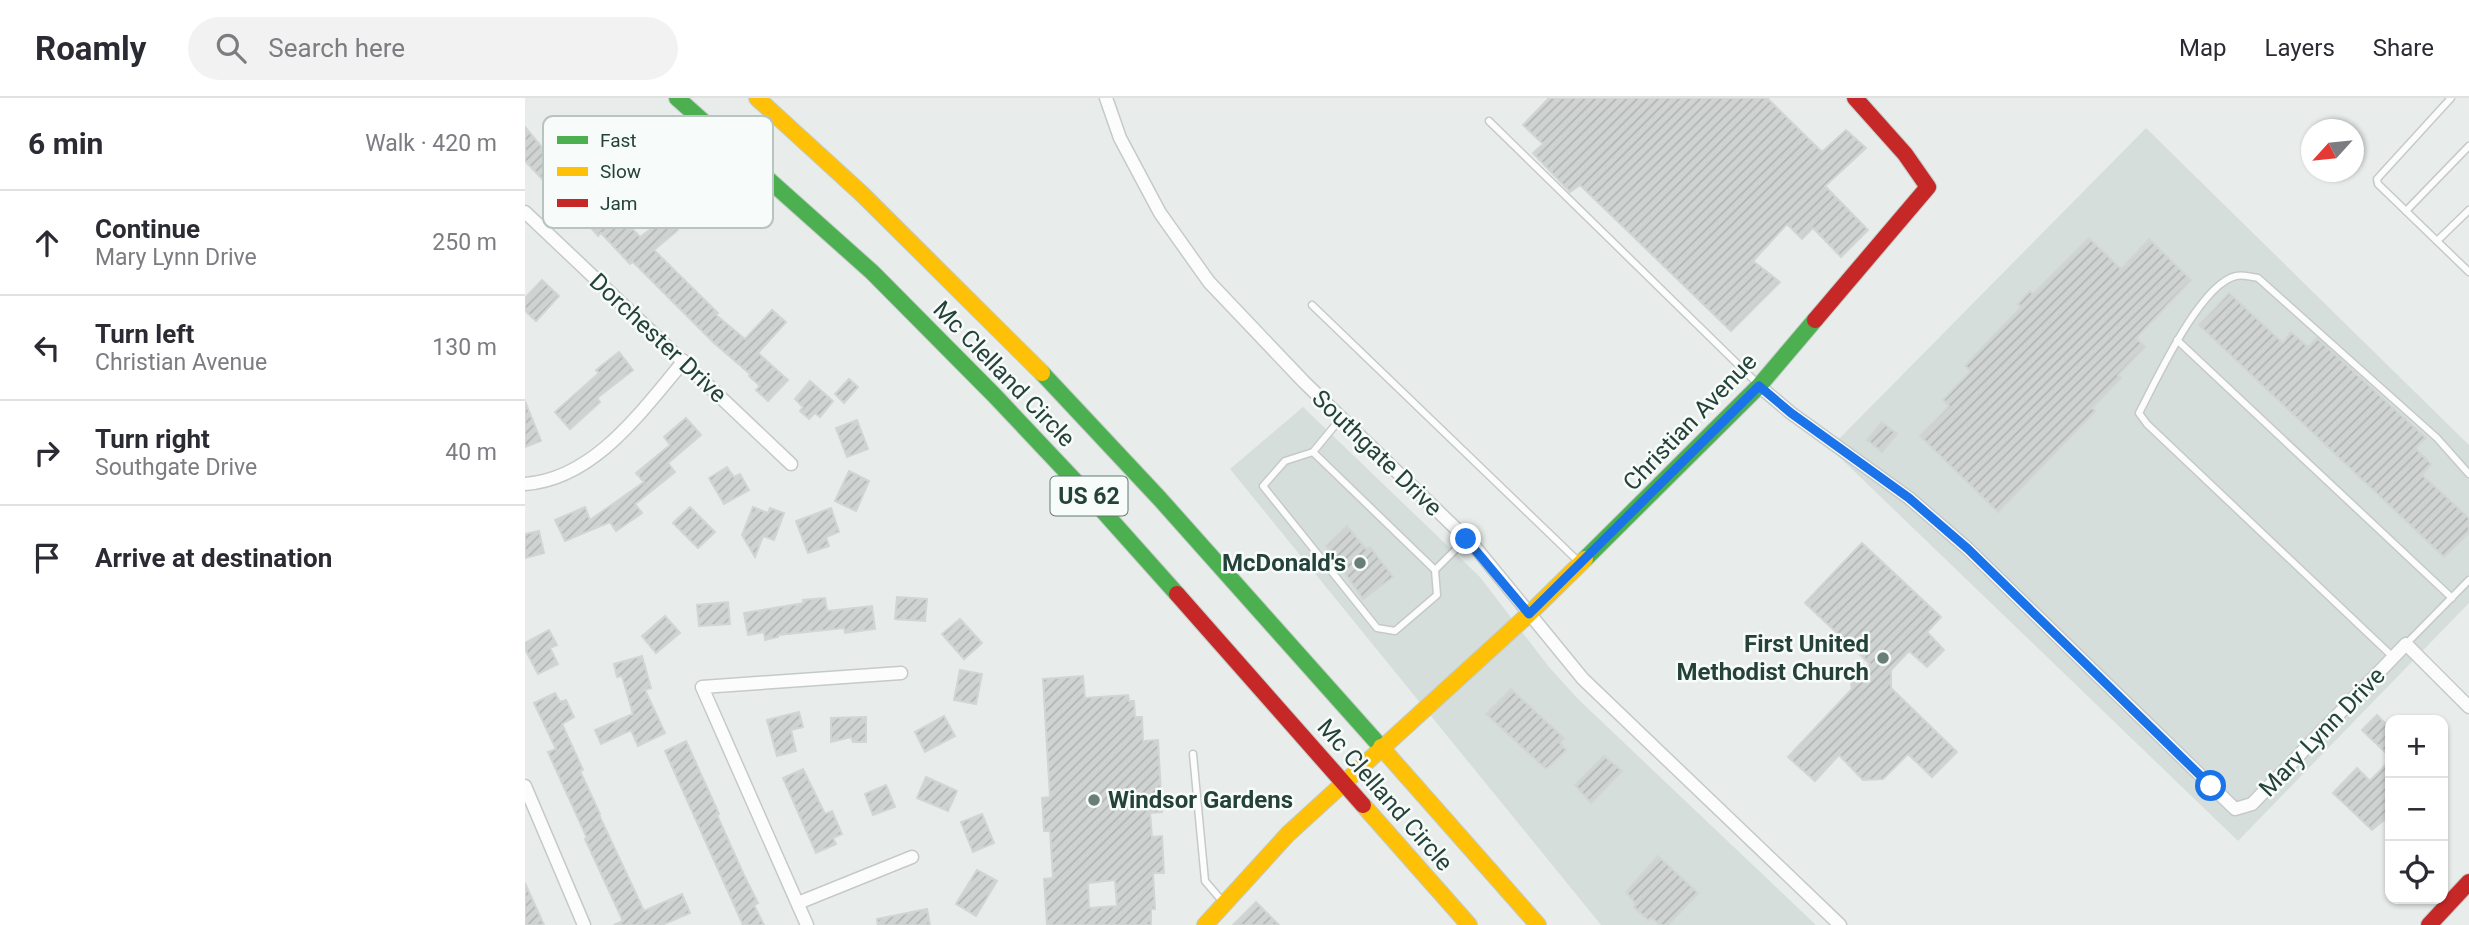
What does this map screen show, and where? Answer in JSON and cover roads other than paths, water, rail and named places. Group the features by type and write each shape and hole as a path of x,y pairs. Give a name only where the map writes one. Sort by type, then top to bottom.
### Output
{"main road":[{"name":"Mc Clelland Circle","path":"677,98 697,116"},
{"name":"Mc Clelland Circle","path":"757,98 907,235 1033,360 1181,522 1538,925"},
{"name":"Christian Avenue","path":"1205,925 1288,834 1529,614 1759,386 1928,187 1905,154 1855,98"},
{"name":"Mc Clelland Circle","path":"773,183 934,333 1094,502 1469,925"},
{"path":"2429,925 2469,882"}],"street":[{"name":"Southgate Drive","path":"1105,98 1120,138 1160,213 1209,282 1341,418 1466,539 1583,680 1840,925"},
{"name":"Dorchester Drive","path":"527,217 684,361 791,464"},
{"path":"525,484 543,482 587,461 624,430 684,361"},
{"name":"Mary Lynn Drive","path":"1759,386 1791,413 1909,498 1968,549 2235,808 2252,804 2406,644 2469,707"},
{"path":"807,925 702,687 901,673"},
{"path":"525,786 584,925"},
{"path":"798,903 912,857"}],"lane":[{"path":"2451,98 2377,180 2378,184 2469,272"},
{"path":"1489,121 1759,386"},
{"path":"2406,211 2469,146"},
{"path":"2437,241 2469,210"},
{"path":"2393,657 2147,424 2139,413 2177,340 2213,290 2236,276 2259,278 2437,438 2469,474"},
{"path":"1312,304 1581,564"},
{"path":"2177,340 2452,598"},
{"path":"1313,452 1435,570 1437,595 1395,631 1377,628 1263,486 1285,461 1313,452 1341,418"},
{"path":"1435,570 1466,539"},
{"path":"2406,644 2469,580"},
{"path":"1193,754 1205,881 1224,904"}],"place":[{"name":"McDonald's","path":"1360,563"},
{"name":"First United Methodist Church","path":"1883,658"},
{"name":"Windsor Gardens","path":"1094,800"}]}
